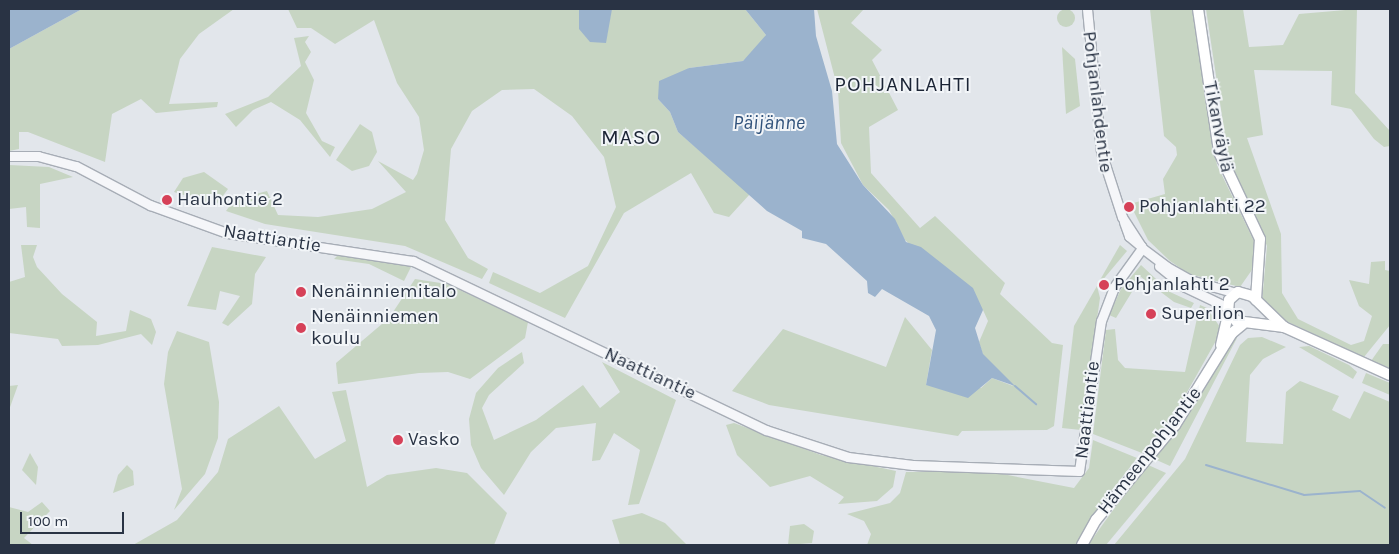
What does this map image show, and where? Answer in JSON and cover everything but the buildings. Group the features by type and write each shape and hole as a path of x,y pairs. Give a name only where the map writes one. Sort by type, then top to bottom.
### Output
{"main road":[{"name":"Tikanväylä","path":"1198,9 1219,152 1234,193 1256,228 1260,268 1257,302 1246,323"},
{"path":"1238,293 1250,286 1260,268"},
{"path":"1238,293 1257,302 1284,327"},
{"name":"Hämeenpohjantie","path":"1218,357 1228,311 1238,293"},
{"path":"1228,311 1246,323 1284,327 1390,375"},
{"name":"Hämeenpohjantie","path":"1082,545 1096,520 1175,425 1218,357 1246,323"}],"street":[{"name":"Pohjanlahdentie","path":"1087,9 1101,152 1124,222 1141,247 1190,280 1238,293"},
{"name":"Naattiantie","path":"9,156 38,156 70,164 150,205 227,233 413,261 766,430 823,451 897,464 1073,474 1084,464 1087,421 1101,322 1114,287 1141,247"},
{"name":"Pohjanlahdentie","path":"1150,254 1185,287 1228,311"}],"green space":[{"path":"82,9 234,9 199,34 180,59 169,104 218,102 217,107 156,113 141,99 112,114 105,162 28,132 19,132 19,149 9,151 9,49"},
{"path":"288,9 745,9 766,35 760,46 743,61 689,68 658,99 670,112 678,132 750,194 729,217 714,213 691,173 624,213 565,318 489,283 493,272 540,293 588,266 616,207 604,157 572,116 534,89 502,90 472,111 451,149 445,220 468,258 488,269 482,279 405,246 265,224 226,211 234,200 267,191 278,215 318,217 372,209 406,192 378,161 413,180 417,174 424,150 419,117 397,83 374,20 335,44 311,28 297,28"},
{"path":"817,9 864,9 851,23 882,50 872,60 898,110 869,127 871,173 920,228 935,216 1005,283 1000,294 1052,343 1063,345 1054,426 1047,430 962,431 958,436 769,405 732,391 783,329 886,367 905,317 932,350 926,385 981,388 992,378 1013,386 983,355 979,342 988,321 983,310 905,240 889,210 863,185 841,143 838,90"},
{"path":"1066,9 1072,12 1075,18 1072,24 1066,27 1060,24 1057,18 1060,12"},
{"path":"1150,9 1192,9 1217,165 1254,241 1254,267 1240,287 1189,274 1170,261 1148,240 1130,204 1165,194 1163,179 1177,155 1176,147 1164,136"},
{"path":"1206,9 1243,9 1249,47 1283,45 1299,14 1357,9 1355,93 1390,131 1390,146 1384,147 1374,139 1351,109 1331,105 1332,71 1254,70 1263,135 1247,138 1281,234 1282,293 1298,319 1351,345 1364,341 1372,316 1359,306 1349,280 1369,284 1371,262 1385,261 1385,270 1390,271 1390,325 1364,357 1266,312 1262,302 1267,246 1228,156"},
{"path":"309,36 305,42 311,52 305,62 314,80 306,113 322,141 335,147 330,157 300,120 271,102 253,110 236,127 225,114 268,97 301,66 294,38"},
{"path":"1062,47 1075,59 1080,106 1066,114"},
{"path":"360,124 372,132 377,152 369,166 352,171 336,160"},
{"path":"9,165 49,167 73,177 40,184 40,228 27,227 26,207 9,209"},
{"path":"204,172 228,189 216,205 174,192 183,178"},
{"path":"21,245 37,245 33,257 37,267 62,294 97,322 96,336 126,331 130,310 151,319 156,332 152,345 141,334 98,345 62,346 58,339 9,333 9,282 25,277"},
{"path":"1120,245 1127,251 1101,282 1100,280"},
{"path":"212,247 266,257 255,274 252,304 228,326 222,323 240,296 220,291 216,310 187,306"},
{"path":"339,254 390,258 412,265 404,281 369,264 334,259"},
{"path":"1141,265 1170,292 1194,303 1191,308 1174,302 1141,277 1116,318 1109,315 1121,289"},
{"path":"415,279 447,284 528,322 525,338 470,379 448,372 419,373 338,384 336,363 389,318"},
{"path":"1097,286 1100,298 1081,430 1062,428 1074,326"},
{"path":"1200,305 1207,308 1222,330 1172,419 1142,453 1093,434 1106,330 1115,329 1118,360 1125,368 1185,372"},
{"path":"177,331 209,342 219,402 218,438 205,474 174,510 182,489 164,384 168,352"},
{"path":"1233,337 1237,338 1170,466 1152,458 1179,427"},
{"path":"1262,337 1286,347 1263,359 1250,375 1246,442 1283,444 1286,392 1300,381 1339,396 1332,410 1350,419 1364,391 1390,402 1390,545 1114,545 1185,459 1240,345 1248,338"},
{"path":"1383,344 1390,344 1390,368 1371,361"},
{"path":"1309,346 1349,365 1357,372 1353,379 1299,347"},
{"path":"522,352 524,363 489,395 482,408 494,440 536,420 583,385 600,408 620,392 602,362 676,400 639,504 628,505 640,450 614,433 600,460 592,461 596,423 556,428 531,452 504,495 481,468 471,445 469,419 476,393 498,368"},
{"path":"1366,373 1390,383 1390,395 1362,383"},
{"path":"18,385 9,410 9,386"},
{"path":"346,390 367,487 387,475 436,468 467,473 507,513 494,545 133,545 177,520 218,472 228,439 279,406 315,459 346,441 332,392"},
{"path":"734,423 821,455 896,471 893,487 877,501 838,504 844,497 810,476 770,487 737,455 726,425"},
{"path":"1093,440 1137,458 1093,515 1078,545 867,545 871,534 864,521 847,514 890,503 900,493 906,472 987,471 1074,488 1089,468"},
{"path":"30,453 38,467 36,485 22,470"},
{"path":"1146,464 1166,473 1106,545 1088,545"},
{"path":"127,465 133,471 134,485 113,493 118,475"},
{"path":"42,502 50,511 24,538 33,545 9,545 9,507 28,512"},
{"path":"642,513 665,523 687,545 620,545 612,520"},
{"path":"804,524 814,531 812,543 788,545 790,526"}],"water":[{"path":"9,9 82,9 9,49"},
{"path":"579,9 612,9 606,43 590,42 579,29"},
{"name":"Päijänne","path":"745,9 814,9 816,36 832,91 837,144 863,185 895,219 906,242 921,247 973,288 983,310 975,328 983,354 1015,386 992,378 968,398 926,385 936,330 929,316 882,289 875,297 868,293 867,281 826,244 802,238 802,231 767,211 678,132 670,112 658,99 659,81 689,68 743,61 766,35"}],"waterway":[{"path":"1015,386 1036,404"},
{"path":"1206,465 1304,495 1360,491 1385,508"}],"place":[{"name":"Hauhontie 2","path":"167,200"},
{"name":"Pohjanlahti 22","path":"1129,207"},
{"name":"Pohjanlahti 2","path":"1104,285"},
{"name":"Nenäinniemitalo","path":"301,292"},
{"name":"Superlion","path":"1151,314"},
{"name":"Nenäinniemen koulu","path":"301,328"},
{"name":"Vasko","path":"398,440"}],"district":[{"name":"POHJANLAHTI","path":"903,84"},
{"name":"MASO","path":"631,137"}]}
